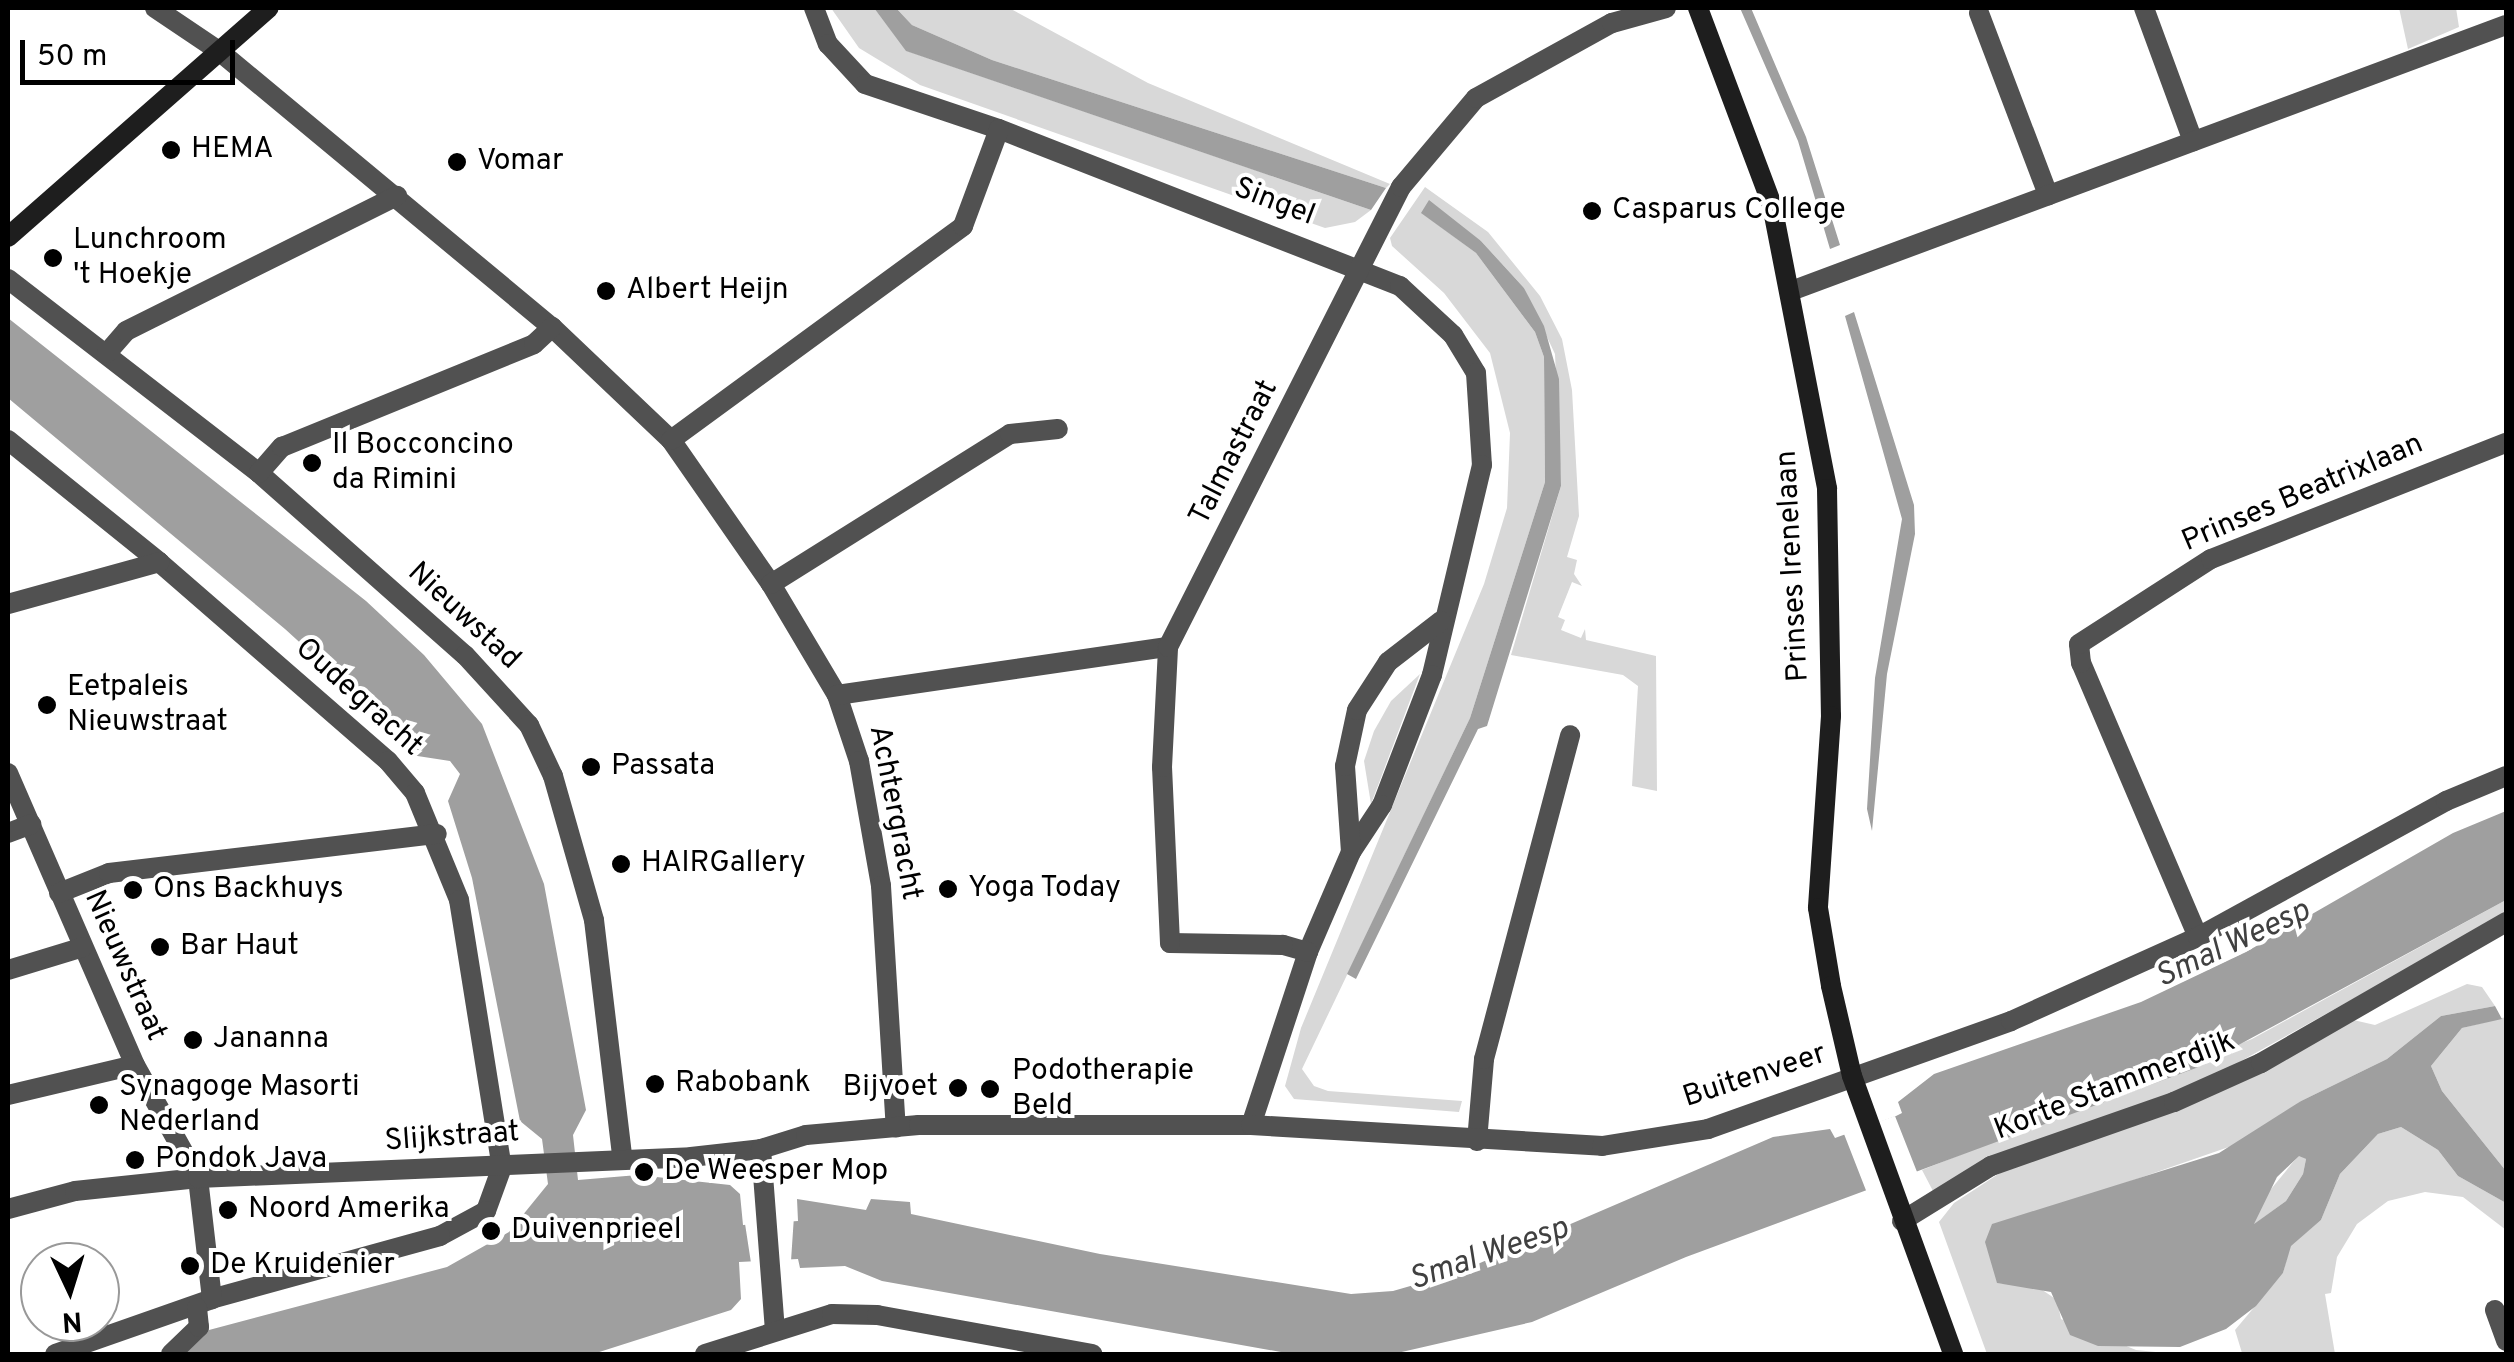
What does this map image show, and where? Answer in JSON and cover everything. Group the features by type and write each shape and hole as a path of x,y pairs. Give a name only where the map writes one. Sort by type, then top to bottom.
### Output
{"main road":[{"path":"8,237 269,8"},
{"name":"Prinses Irenelaan","path":"1698,8 1772,205 1828,508 1831,716 1818,908 1852,1076 1953,1354"}],"street":[{"name":"Achtergracht","path":"155,8 218,52 397,196 675,438 838,695 859,760 882,886 896,1128"},
{"name":"Singel","path":"814,8 828,44 864,84 999,129 1360,269 1413,298 1453,335 1476,373 1482,465 1441,621 1432,675 1389,786 1350,852 1308,952 1251,1125"},
{"name":"Talmastraat","path":"1308,952 1282,945 1170,944 1162,767 1168,648 1402,187 1476,98 1612,23 1666,8"},
{"path":"2144,8 2193,141"},
{"path":"1978,13 2048,195"},
{"path":"1791,292 2506,24"},
{"path":"675,438 963,226 999,129"},
{"path":"107,354 126,331 397,196"},
{"name":"Nieuwstad","path":"8,280 260,473 466,655 529,725 553,776 594,920 622,1155"},
{"path":"260,473 282,446 534,344 552,327"},
{"path":"771,584 1010,434 1058,428"},
{"name":"Oudegracht","path":"8,440 159,562 388,761 416,793 437,834 459,900 502,1167"},
{"name":"Prinses Beatrixlaan","path":"2198,937 2081,663 2079,644 2210,559 2506,443"},
{"path":"8,604 159,562"},
{"name":"Singel","path":"1350,852 1345,766 1357,710 1388,662 1441,621"},
{"path":"838,695 1168,648"},
{"path":"1477,1141 1484,1059 1570,735"},
{"name":"Nieuwstraat","path":"8,772 135,1066 198,1178"},
{"name":"Buitenveer","path":"622,1155 761,1149 806,1135 896,1128 1251,1125 1602,1146 1708,1130 2011,1021 2198,937 2446,801 2506,776"},
{"path":"8,833 31,824"},
{"path":"60,893 108,873 437,834"},
{"name":"Korte Stammerdijk","path":"1902,1221 1992,1166 2174,1102 2261,1063 2506,922"},
{"path":"8,970 83,947"},
{"path":"8,1095 135,1066"},
{"path":"761,1149 776,1330"},
{"name":"Slijkstraat","path":"8,1209 76,1191 198,1178 502,1167 622,1155"},
{"path":"55,1354 468,1224 486,1211 502,1167"},
{"path":"171,1354 199,1326 205,1304 198,1178"},
{"path":"2494,1310 2506,1341"},
{"path":"705,1354 807,1317 877,1316 1092,1354"}],"shaded area":[{"path":"831,8 874,8 907,51 1371,210 1355,222 1325,228 920,85 859,48"},
{"path":"874,8 896,8 912,25 992,60 1386,188 1371,210 906,51"},
{"path":"896,8 1009,8 1148,83 1390,184 1386,188 992,60 912,25"},
{"path":"1740,8 1751,8 1806,137 1840,245 1830,249 1798,141"},
{"path":"2399,8 2456,8 2459,27 2408,49"},
{"path":"1425,187 1488,232 1540,296 1562,339 1572,390 1579,516 1567,557 1577,560 1574,574 1582,586 1572,582 1558,617 1565,620 1561,630 1581,638 1585,629 1586,640 1656,656 1657,791 1632,786 1638,686 1623,675 1511,655 1561,486 1555,354 1524,288 1481,241 1422,213 1476,253 1535,332 1544,357 1545,482 1470,718 1302,1069 1314,1086 1328,1091 1462,1101 1459,1112 1294,1099 1285,1086 1301,1028 1484,584 1507,508 1510,433 1490,353 1444,293 1392,246 1390,238"},
{"path":"1429,200 1481,241 1524,288 1544,326 1559,379 1561,486 1487,726 1478,729 1356,979 1347,974 1470,718 1545,482 1544,357 1535,332 1476,253 1421,213"},
{"path":"1854,312 1914,505 1915,534 1887,674 1872,831 1867,809 1875,678 1902,519 1845,316"},
{"path":"8,318 366,601 424,655 482,724 544,884 586,1110 573,1135 578,1180 638,1175 730,1185 740,1194 743,1225 798,1221 797,1199 866,1210 871,1199 910,1202 911,1214 1100,1254 1351,1294 1393,1291 1459,1272 1773,1137 1830,1129 1835,1138 1896,1116 1902,1113 1898,1102 1934,1074 2141,1002 2246,952 2453,833 2506,811 2506,900 2196,1068 1686,1257 1532,1322 1393,1354 1292,1354 882,1281 845,1266 800,1268 798,1259 739,1262 741,1299 731,1310 593,1354 184,1354 209,1330 447,1267 509,1232 548,1184 542,1139 520,1121 472,878 448,801 460,774 450,761 411,755 364,701 285,629 8,398"},
{"path":"1420,674 1371,804 1364,761 1374,731 1391,701"},
{"path":"2506,900 2506,914 2214,1076 1933,1191 1922,1170 2252,1039"},
{"path":"2467,984 2482,987 2495,1006 2441,1016 2387,1059 2301,1101 2246,1141 2059,1206 1997,1283 2038,1287 2057,1300 2061,1319 2136,1350 2175,1354 1987,1354 1939,1222 1954,1203 2006,1169 2349,1019 2375,1025"},
{"path":"2495,1006 2502,1019 2462,1028 2431,1066 2442,1091 2506,1171 2506,1203 2458,1176 2438,1150 2401,1127 2378,1134 2340,1174 2321,1220 2291,1246 2283,1273 2256,1306 2226,1329 2180,1347 2098,1346 2070,1335 2051,1292 1997,1283 1985,1242 1992,1224 2219,1153 2301,1101 2387,1059 2441,1016","holes":["2299,1156 2306,1159 2303,1174 2286,1201 2254,1224 2277,1177"]},
{"path":"2506,1017 2506,1171 2442,1091 2431,1066 2462,1028"},
{"path":"2401,1127 2438,1150 2458,1176 2506,1203 2506,1230 2463,1197 2425,1192 2388,1201 2357,1224 2337,1257 2331,1293 2325,1294 2335,1354 2242,1353 2235,1330 2283,1273 2290,1246 2321,1220 2340,1174 2378,1134"},
{"path":"2299,1155 2306,1159 2303,1174 2286,1201 2253,1225 2262,1200"}],"pier":[{"path":"1895,1116 1919,1177 1863,1199 1867,1193 1844,1134"},
{"path":"795,1201 791,1261 751,1263 742,1204 748,1219 793,1217"}],"place":[{"name":"HEMA","path":"171,150"},
{"name":"Vomar","path":"457,162"},
{"name":"Casparus College","path":"1592,211"},
{"name":"Lunchroom 't Hoekje","path":"53,258"},
{"name":"Albert Heijn","path":"606,291"},
{"name":"Il Bocconcino da Rimini","path":"312,463"},
{"name":"Eetpaleis Nieuwstraat","path":"47,705"},
{"name":"Passata","path":"591,767"},
{"name":"HAIRGallery","path":"621,864"},
{"name":"Yoga Today","path":"948,889"},
{"name":"Ons Backhuys","path":"133,890"},
{"name":"Bar Haut","path":"160,947"},
{"name":"Jananna","path":"193,1040"},
{"name":"Rabobank","path":"655,1084"},
{"name":"Bijvoet","path":"958,1088"},
{"name":"Podotherapie Beld","path":"990,1089"},
{"name":"Synagoge Masorti Nederland","path":"99,1105"},
{"name":"Pondok Java","path":"135,1160"},
{"name":"De Weesper Mop","path":"644,1172"},
{"name":"Noord Amerika","path":"228,1210"},
{"name":"Duivenprieel","path":"491,1231"},
{"name":"De Kruidenier","path":"190,1266"}],"water label":[{"name":"Smal Weesp","path":"2233,945"},
{"name":"Smal Weesp","path":"1489,1255"}]}
